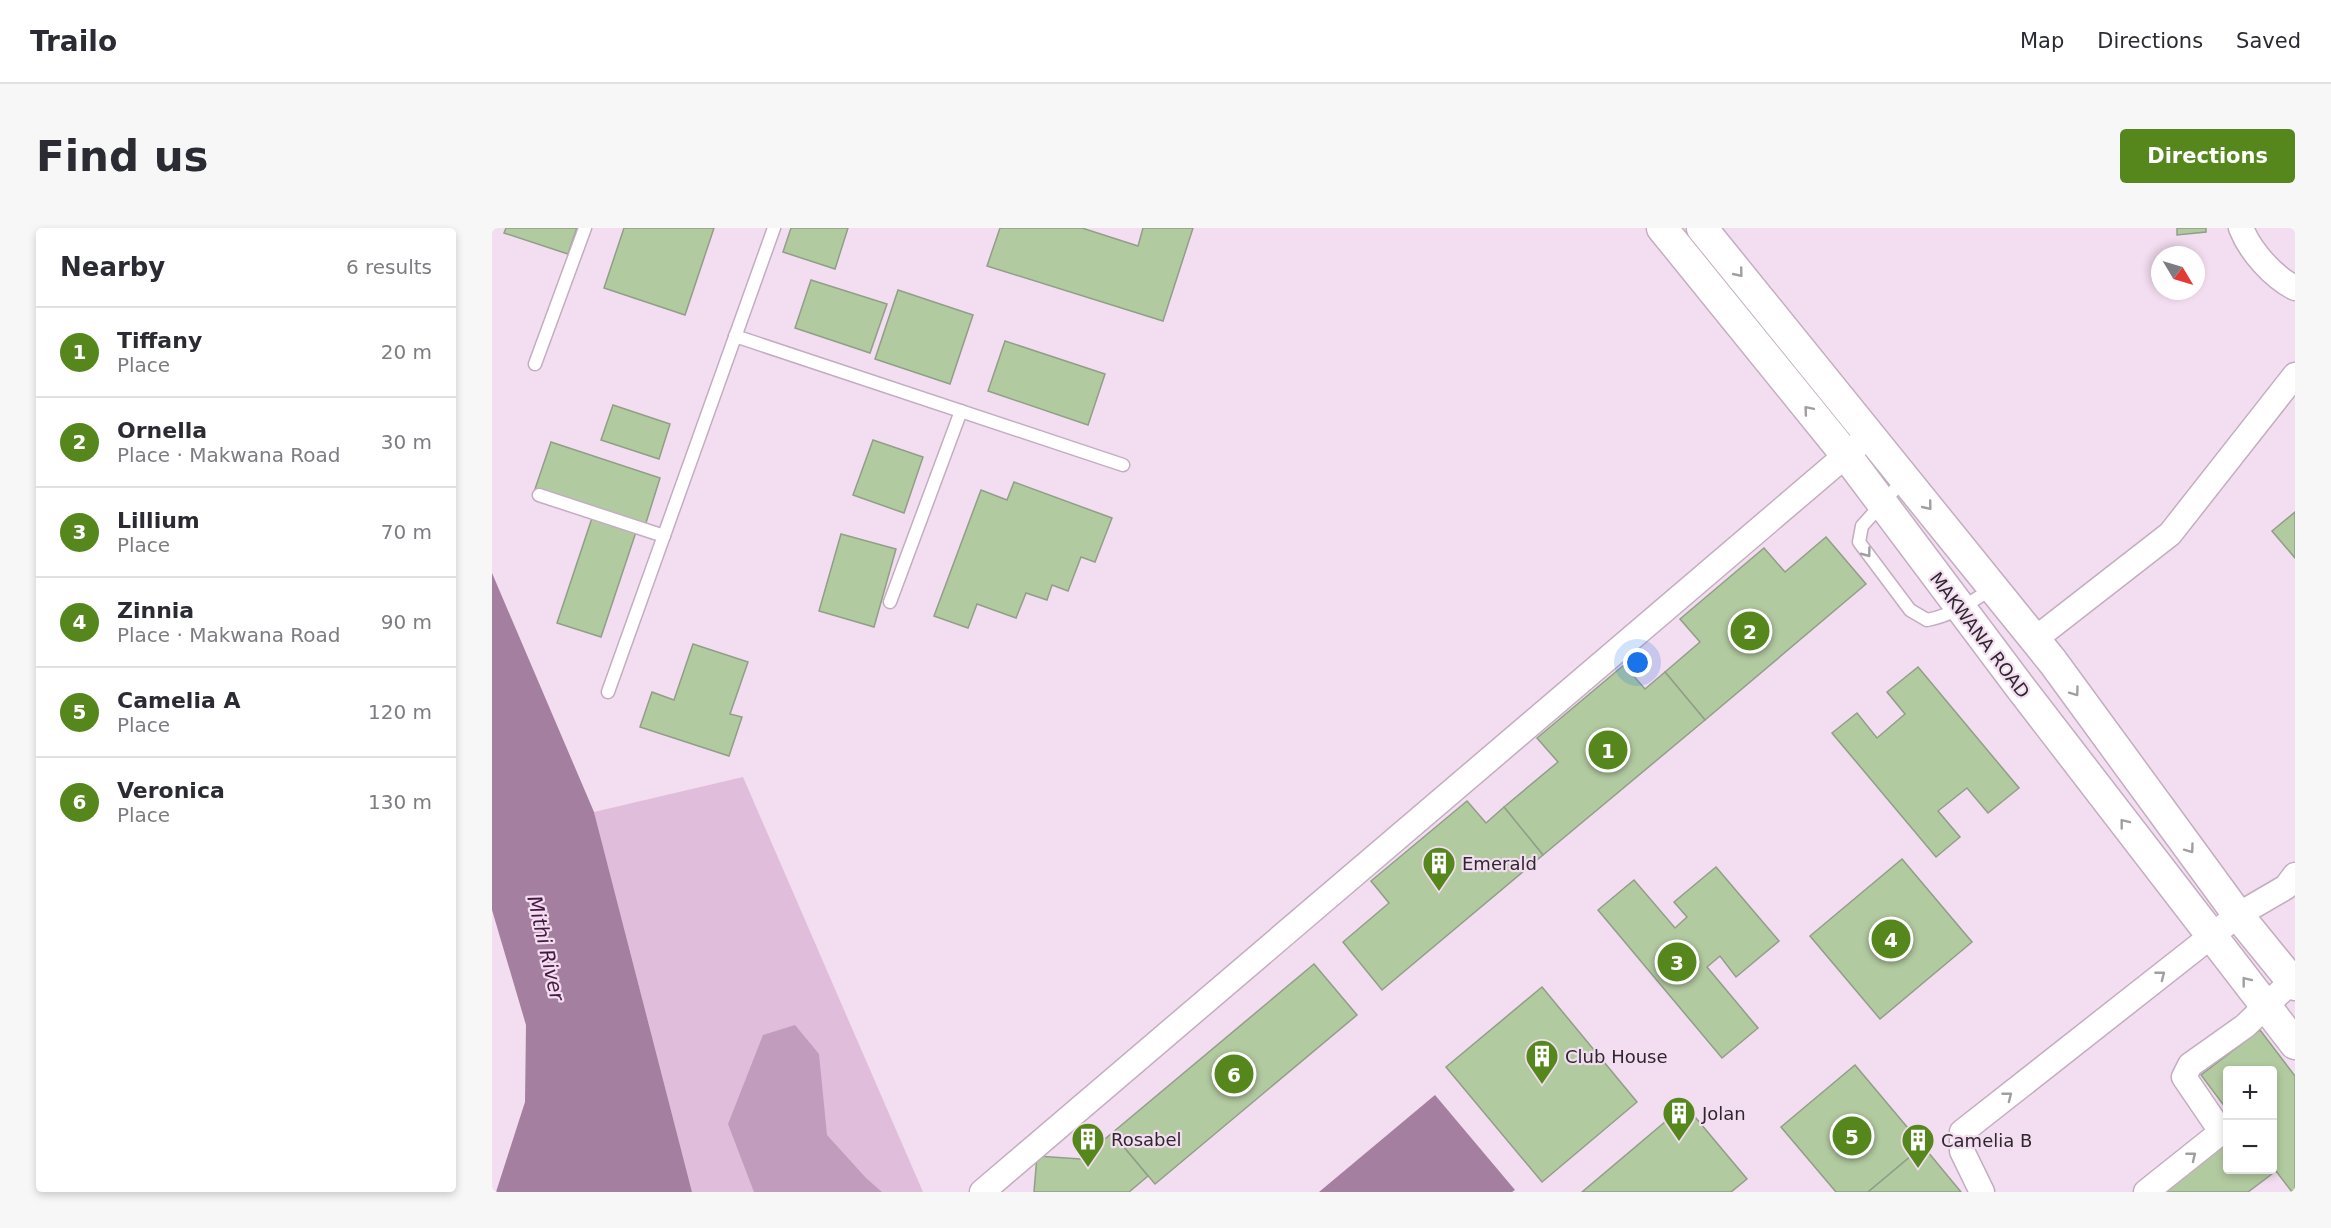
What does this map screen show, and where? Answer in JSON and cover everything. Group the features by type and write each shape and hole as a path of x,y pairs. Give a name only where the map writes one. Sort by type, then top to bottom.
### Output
{"street":[{"name":"MAKWANA ROAD","path":"1662,228 1846,455 2020,687 2295,1044"},
{"path":"1702,228 2044,650 2238,915 2294,981 2245,1026 2190,1065 2184,1077 2218,1127 2215,1137 2146,1192"},
{"path":"2241,228 2247,244 2286,283 2295,288"},
{"path":"2020,687 2044,650 2170,534 2295,375"},
{"path":"982,1192 1871,435"},
{"path":"1982,1192 1962,1150 1962,1132 2238,915 2286,887 2295,875"}],"lane":[{"path":"535,364 585,228"},
{"path":"608,692 774,228"},
{"path":"735,336 1123,465"},
{"path":"890,602 962,411"},
{"path":"1906,477 1880,503 1862,526 1859,543 1910,610 1927,620 1961,609 1994,587"},
{"path":"539,495 663,536"}],"shaded area":[{"path":"743,777 923,1192 692,1192 594,812"},
{"path":"795,1025 819,1054 827,1135 882,1192 754,1192 728,1124 763,1035"}],"water":[{"name":"Mithi River","path":"492,573 594,812 692,1192 496,1192 525,1102 526,1025 492,910"},
{"path":"1435,1095 1515,1190 1512,1192 1319,1192"}],"building":[{"path":"506,228 577,228 568,254 504,233"},
{"path":"624,228 714,228 685,315 604,288"},
{"path":"791,228 848,228 835,269 783,252"},
{"path":"1000,228 1082,228 1138,246 1143,228 1193,228 1163,321 987,266"},
{"path":"2177,228 2206,228 2206,232 2177,235"},
{"path":"811,280 887,304 870,353 795,328"},
{"path":"898,290 973,315 950,384 875,359"},
{"path":"1005,341 1105,374 1088,425 988,391"},
{"path":"613,405 670,424 659,459 601,440"},
{"path":"873,440 923,457 904,513 853,495"},
{"path":"551,442 660,478 645,526 535,489"},
{"path":"1014,482 1112,518 1095,562 1081,557 1068,591 1052,585 1047,600 1026,593 1016,618 977,604 968,628 934,616 981,490 1007,500"},
{"path":"2295,512 2295,558 2272,531"},
{"path":"592,518 636,532 601,637 557,623"},
{"path":"841,534 896,549 874,627 819,611"},
{"path":"1826,537 1866,584 1705,720 1665,672 1700,642 1680,619 1764,548 1785,572"},
{"path":"693,644 748,662 730,714 742,717 729,756 640,727 652,692 674,700"},
{"path":"1624,665 1645,689 1665,672 1705,720 1543,855 1504,807 1558,762 1537,738"},
{"path":"1918,667 2019,788 1988,813 1967,788 1938,811 1960,837 1936,857 1832,733 1857,713 1877,738 1905,714 1887,692"},
{"name":"Emerald","path":"1467,801 1486,823 1504,807 1543,855 1382,990 1343,942 1389,903 1371,881"},
{"path":"1902,859 1972,942 1880,1019 1810,936"},
{"path":"1716,867 1779,941 1736,977 1720,956 1707,967 1758,1028 1722,1058 1598,910 1634,880 1675,928 1687,917 1674,902"},
{"path":"1314,964 1357,1015 1155,1184 1112,1133"},
{"name":"Club House","path":"1542,987 1637,1102 1542,1182 1446,1067"},
{"path":"2260,1030 2295,1076 2295,1192 2292,1192 2277,1172 2277,1066 2223,1066 2223,1104 2201,1075"},
{"path":"1855,1065 1923,1146 1868,1192 1836,1192 1781,1127"},
{"name":"Jolan","path":"1685,1105 1747,1179 1731,1192 1582,1192"},
{"name":"Rosabel","path":"1112,1133 1148,1176 1129,1192 1034,1192 1037,1156 1081,1159"},
{"path":"2223,1143 2223,1174 2272,1174 2248,1192 2157,1192"},
{"name":"Camelia B","path":"1923,1146 1961,1192 1868,1192"}],"place":[{"name":"Ornella","path":"1750,631"},
{"name":"Tiffany","path":"1608,750"},
{"name":"Emerald","path":"1439,892"},
{"name":"Zinnia","path":"1891,939"},
{"name":"Lillium","path":"1677,962"},
{"name":"Veronica","path":"1234,1074"},
{"name":"Club House","path":"1542,1085"},
{"name":"Camelia A","path":"1852,1136"},
{"name":"Jolan","path":"1679,1142"},
{"name":"Rosabel","path":"1088,1168"},
{"name":"Camelia B","path":"1918,1169"}]}
